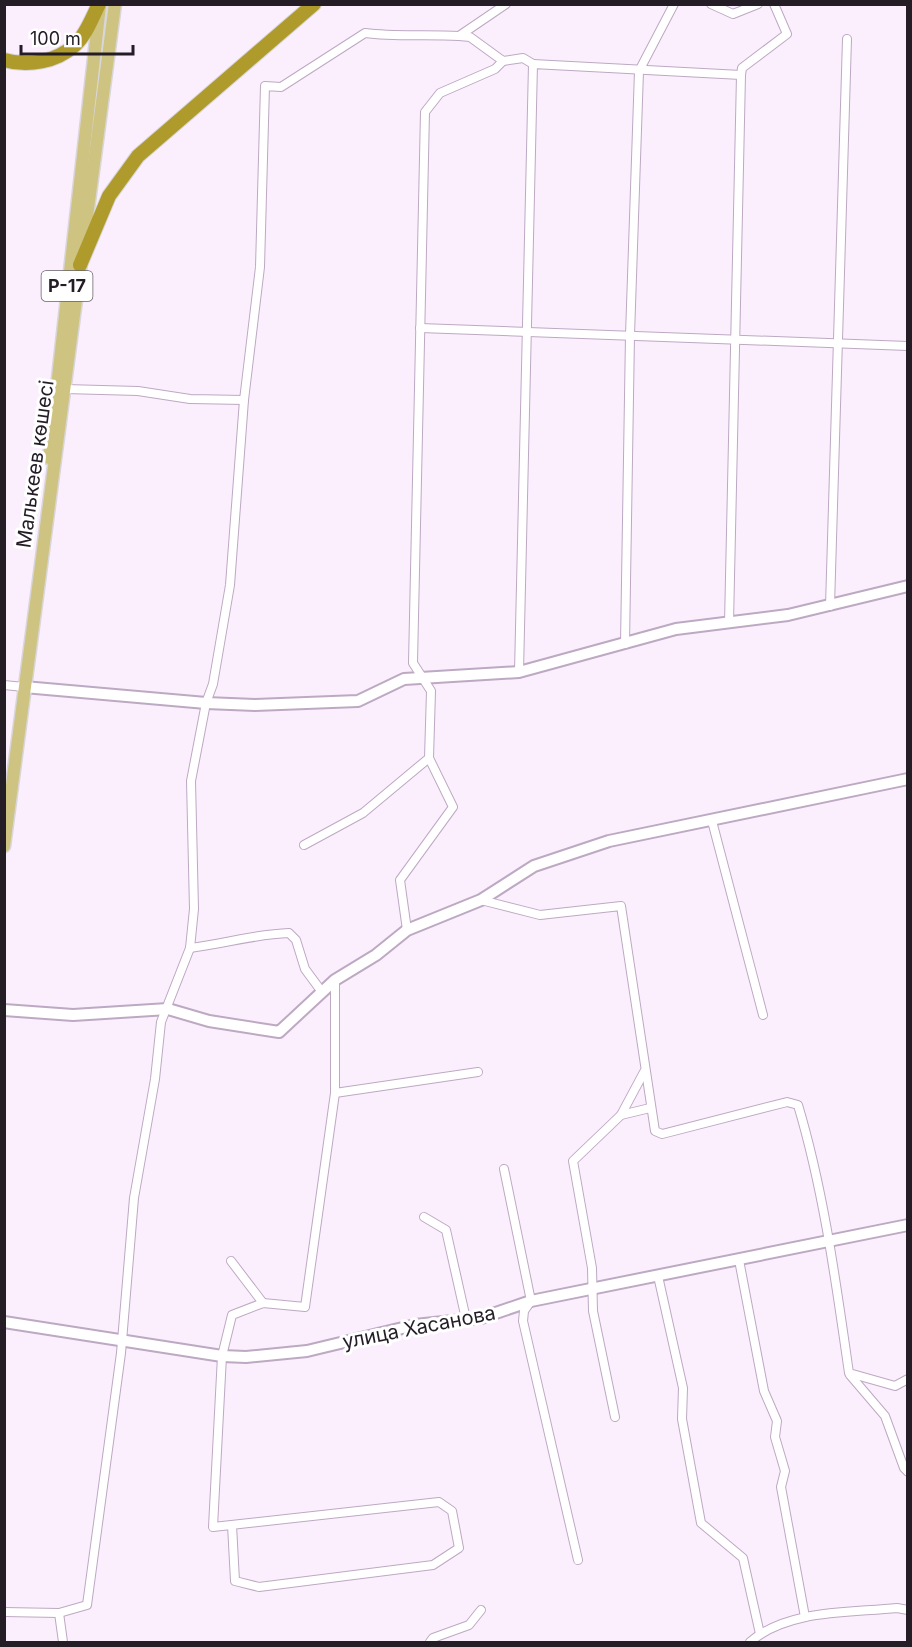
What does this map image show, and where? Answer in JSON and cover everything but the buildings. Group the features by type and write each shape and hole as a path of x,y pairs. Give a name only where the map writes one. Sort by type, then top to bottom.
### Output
{"highway":[{"path":"4,60 18,64 40,62 59,55 75,45 100,4"},
{"path":"80,266 109,196 138,156 314,4"}],"main road":[{"name":"P-17","path":"41,567 51,422 100,4"},
{"name":"P-17","path":"80,266 115,4"},
{"name":"Малькеев көшесі","path":"4,846 80,266"}],"street":[{"path":"459,36 506,4"},
{"path":"625,644 630,335 639,70 674,4"},
{"path":"711,4 725,8 733,14 758,4"},
{"path":"729,623 741,75 742,68 787,34 774,4"},
{"path":"4,1612 59,1613 87,1605 123,1341 134,1198 155,1079 161,1022 190,948 194,909 191,781 206,703 213,684 230,585 244,400 260,267 265,86 281,87 364,33 396,37 436,34 470,37 503,61"},
{"path":"830,606 836,342 847,39"},
{"path":"404,679 413,663 425,112 440,93 495,69 503,61 523,58 533,64 741,75"},
{"path":"519,672 533,64"},
{"path":"420,328 908,346"},
{"path":"65,389 138,391 190,399 244,400"},
{"path":"4,685 206,703 255,705 358,701 404,679 519,672 676,629 788,615 908,586"},
{"path":"407,930 400,880 453,807 429,758 430,691 413,663"},
{"path":"430,691 443,676"},
{"path":"304,845 363,813 429,758"},
{"path":"4,1010 73,1015 168,1009 209,1021 279,1032 335,980 376,955 407,930 481,900 534,866 609,841 908,778"},
{"path":"712,821 763,1015"},
{"path":"481,900 540,915 621,906 644,1072 655,1131 662,1134 787,1102 798,1105 813,1155 817,1188 829,1239 849,1373 885,1416 904,1468 908,1472"},
{"path":"190,948 224,944 257,934 289,933 296,940 305,969 322,992"},
{"path":"232,1525 235,1581 259,1587 433,1564 459,1548 452,1511 439,1502 213,1527 222,1356 232,1315 263,1303 305,1307 334,1093 335,980"},
{"path":"334,1093 478,1072"},
{"path":"615,1417 593,1311 593,1290 573,1161 621,1114 644,1072"},
{"path":"621,1114 650,1108"},
{"path":"504,1169 531,1301 524,1311 523,1321 579,1560"},
{"path":"424,1217 446,1230 466,1319"},
{"name":"улица Хасанова","path":"4,1322 222,1356 246,1357 308,1351 415,1325 481,1318 531,1301 739,1260 829,1239 908,1225"},
{"path":"739,1260 764,1391 777,1421 775,1437 785,1471 781,1487 805,1617"},
{"path":"231,1261 263,1303"},
{"path":"658,1276 683,1388 682,1419 701,1523 743,1558 760,1634"},
{"path":"849,1373 895,1386 908,1379"},
{"path":"750,1642 760,1634 805,1617 897,1608 908,1610"},
{"path":"430,1642 433,1638 469,1625 481,1610"},
{"path":"59,1613 63,1642"}]}
